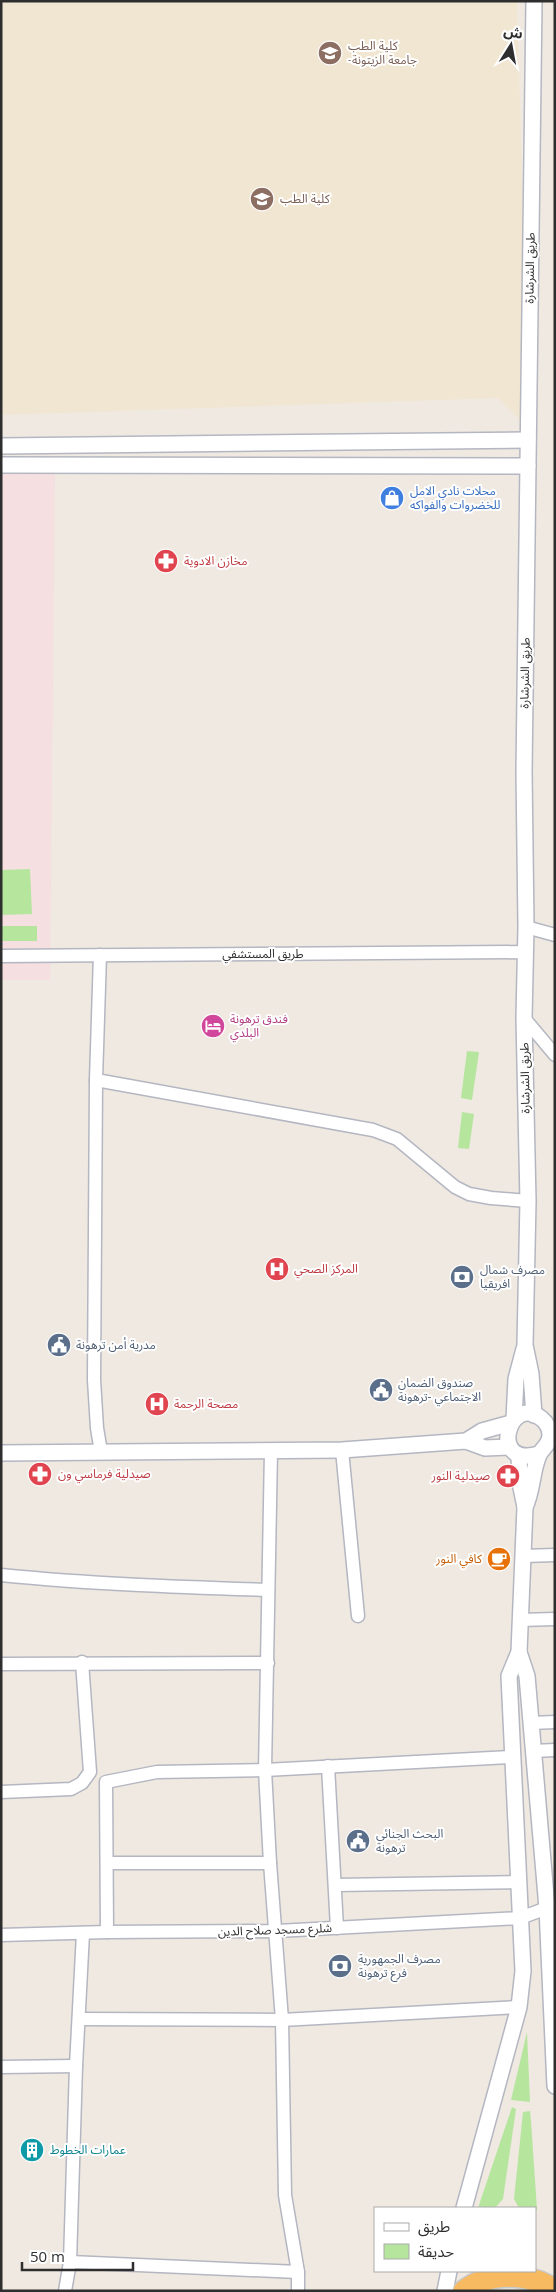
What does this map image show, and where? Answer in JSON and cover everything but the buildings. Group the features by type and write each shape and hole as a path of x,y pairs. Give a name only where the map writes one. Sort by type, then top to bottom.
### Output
{"highway":[{"path":"464,2291 489,2278 510,2276 530,2278 555,2277"},
{"path":"530,2278 555,2290"}],"street":[{"name":"طريق الشرشارة","path":"525,1345 528,1201 524,1018 526,927 524,772 534,1"},
{"path":"1,446 528,440"},
{"path":"1,465 528,466"},
{"path":"526,927 555,935"},
{"name":"طريق المستشفي","path":"1,956 526,952"},
{"path":"100,955 96,1080 94,1380 97,1428 102,1452"},
{"path":"524,1018 555,1055"},
{"path":"96,1080 374,1130 397,1139 455,1187 469,1194 528,1201"},
{"path":"525,1345 531,1374 534,1415"},
{"path":"525,1345 516,1379 513,1421 507,1435 515,1451 525,1507 519,1652 527,1676 533,1751 549,1882 555,2086"},
{"path":"1,1453 342,1450 466,1441 484,1448 515,1451 529,1457 539,1454 552,1442 551,1425 542,1418 527,1414 513,1421 482,1431 466,1441"},
{"path":"342,1450 358,1616"},
{"path":"271,1451 265,1770 282,2020 285,2195 298,2272 298,2291"},
{"path":"525,1507 533,1485 539,1454"},
{"path":"523,1556 555,1555"},
{"path":"1,1576 93,1584 126,1583 167,1587 268,1590"},
{"path":"520,1620 555,1619"},
{"path":"464,2207 519,2007 522,1971 509,1676 519,1652"},
{"path":"1,1664 82,1662 268,1663"},
{"path":"1,1792 71,1789 82,1783 90,1772 82,1662"},
{"path":"531,1723 555,1722"},
{"path":"533,1751 555,1750"},
{"path":"107,1932 106,1782 157,1772 265,1770 512,1757"},
{"path":"328,1766 336,1928"},
{"path":"108,1863 270,1863"},
{"path":"334,1885 518,1882"},
{"name":"شلرع مسجد صلاح الدين","path":"1,1935 276,1931 520,1918 551,1908"},
{"path":"65,2291 70,2262 76,2066 83,1933"},
{"path":"79,2019 282,2020 519,2007"},
{"path":"1,2062 1,2067 76,2066"},
{"path":"70,2262 298,2272"},
{"path":"445,2291 449,2272"}],"shaded area":[{"name":"كلية الطب","path":"1,1 517,1 529,429 498,398 1,415"},
{"path":"1,474 55,474 50,980 1,980"}],"green space":[{"path":"30,869 32,914 1,915 1,870"},
{"path":"1,926 37,926 37,941 1,941"},
{"path":"467,1051 479,1052 472,1100 461,1098"},
{"path":"462,1112 474,1114 469,1149 458,1148"},
{"path":"527,2032 530,2102 511,2100"},
{"path":"512,2107 516,2109 503,2199 496,2207 478,2207"},
{"path":"530,2111 537,2210 536,2207 518,2207 514,2199 523,2112"}],"place":[{"name":"كلية الطب -جامعة الزيتونة","path":"330,53"},
{"name":"كلية الطب","path":"262,199"},
{"name":"محلات نادي الامل للخضروات والفواكه","path":"392,498"},
{"name":"مخازن الادوية","path":"166,561"},
{"name":"فندق ترهونة البلدي","path":"213,1026"},
{"name":"المركز الصحي","path":"277,1269"},
{"name":"مصرف شمال افريقيا","path":"462,1277"},
{"name":"مدرية أمن ترهونة","path":"59,1345"},
{"name":"صندوق الضمان الاجتماعي -ترهونة","path":"381,1390"},
{"name":"مصحة الرحمة","path":"157,1404"},
{"name":"صيدلية فرماسي ون","path":"40,1474"},
{"name":"صيدلية النور","path":"508,1476"},
{"name":"كافي النور","path":"499,1559"},
{"name":"البحث الجنائي ترهونة","path":"358,1841"},
{"name":"مصرف الجمهورية فرع ترهونة","path":"340,1966"},
{"name":"عمارات الخطوط","path":"32,2150"}]}
